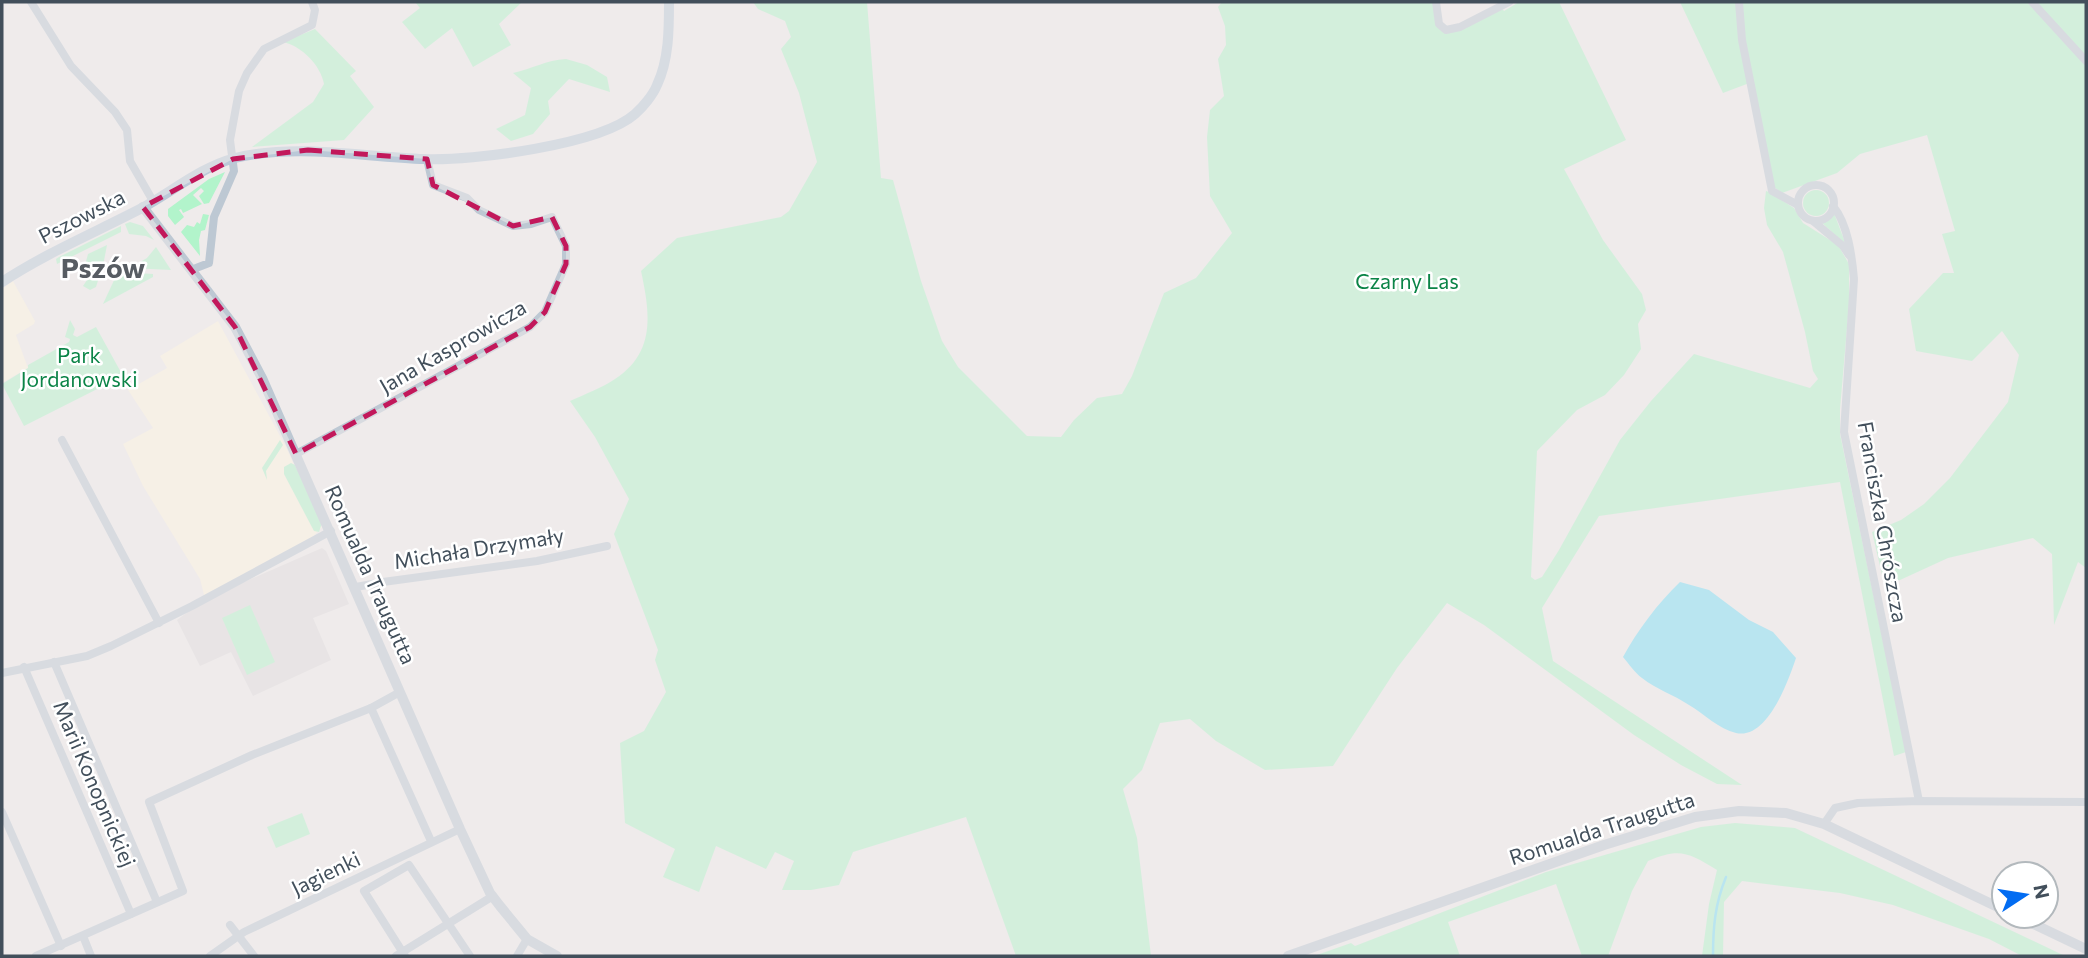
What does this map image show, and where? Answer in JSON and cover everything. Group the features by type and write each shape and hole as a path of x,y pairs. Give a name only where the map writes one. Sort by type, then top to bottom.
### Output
{"main road":[{"name":"Pszowska","path":"2,282 213,166 233,159 308,150 427,159 522,152 555,145 614,126 634,115 654,91 667,49 669,2"}],"street":[{"path":"31,2 71,66 95,89 127,130 130,161 148,204"},
{"path":"191,270 209,263 214,217 234,171 230,140 239,91 247,73 264,49 312,24 315,10 312,2"},
{"path":"1436,2 1440,27 1449,30 1509,2"},
{"path":"1739,2 1742,40 1772,191 1798,205"},
{"path":"2032,2 2086,61"},
{"name":"Jana Kasprowicza","path":"296,454 530,327 545,313 567,256 566,246 552,218 513,226 479,210 467,198 433,185 427,159"},
{"path":"1813,221 1824,219 1833,206 1831,195 1823,187 1806,188 1802,192 1798,205 1801,214 1843,246 1853,260"},
{"name":"Romualda Traugutta","path":"148,204 191,270 235,327 262,378 492,896 527,939 557,956"},
{"name":"Franciszka Chrószcza","path":"1833,206 1839,214 1853,260 1854,279 1844,432 1919,801"},
{"path":"62,440 159,623"},
{"path":"2,673 87,656 159,623 331,531"},
{"name":"Michała Drzymały","path":"356,587 537,561 607,546"},
{"name":"Marii Konopnickiej","path":"54,662 157,902"},
{"name":"Marii Konopnickiej","path":"24,667 131,914"},
{"path":"36,956 183,891 149,802 252,755 370,708 400,692"},
{"path":"370,708 431,841"},
{"path":"1824,824 1835,808 1849,804 1919,801 2086,803"},
{"name":"Romualda Traugutta","path":"1288,956 1604,845 1695,817 1739,811 1795,814 1824,824 1990,903"},
{"path":"2,812 61,946"},
{"name":"Jagienki","path":"210,956 239,936 460,829"},
{"path":"470,956 448,923 409,865 364,891 401,955 448,923 492,896"},
{"path":"230,925 254,956"},
{"path":"2046,930 2086,949"},
{"path":"83,936 91,956"},
{"path":"517,956 527,939"}],"highlighted area":[{"path":"308,150 427,159 433,185 513,226 552,217 566,246 566,264 545,312 530,327 296,454 235,327 143,207 233,159"}],"shaded area":[{"path":"13,281 35,321 16,335 28,368 2,383 2,289"},
{"path":"218,321 286,447 322,527 305,545 205,599 200,579 143,486 123,444 153,428 128,390 167,368 160,356"},
{"path":"322,548 326,551 349,604 313,618 331,660 253,696 231,652 200,666 177,620 205,599"}],"green space":[{"path":"415,2 522,2 499,24 511,45 473,67 452,28 425,49 402,22 420,8"},
{"name":"Czarny Las","path":"753,2 867,2 881,178 893,180 921,281 942,341 958,367 1027,436 1061,437 1097,398 1122,394 1132,376 1164,293 1196,278 1232,233 1210,196 1207,137 1210,110 1224,96 1218,59 1226,45 1225,26 1218,7 1222,2 1436,2 1438,20 1449,30 1500,6 1504,11 1519,2 1559,2 1626,140 1564,169 1603,240 1642,294 1646,310 1638,324 1641,349 1624,375 1605,395 1577,410 1537,451 1531,577 1535,580 1542,577 1620,440 1694,354 1810,388 1818,379 1813,371 1783,252 1767,225 1764,208 1766,191 1769,192 1794,208 1803,223 1838,245 1849,264 1849,305 1840,434 1906,752 1894,756 1840,482 1599,516 1542,608 1553,661 1742,785 1717,784 1681,765 1634,735 1484,625 1447,603 1397,668 1333,766 1265,770 1216,741 1190,719 1160,723 1142,770 1123,789 1137,838 1151,956 1016,956 966,817 853,852 839,885 811,890 782,890 794,861 775,852 766,869 716,846 699,892 663,877 675,849 625,823 620,743 644,731 666,692 655,660 658,650 614,534 629,499 595,437 570,401 615,379 638,357 644,344 648,317 641,271 677,238 781,217 789,211 817,162 799,93 781,49 791,37 785,21 758,9"},
{"path":"1680,2 2086,2 2086,568 2078,562 2054,625 2052,554 2033,538 1948,558 1900,580 1884,583 1872,532 1901,520 1924,504 1950,478 2008,402 2019,355 2002,331 1972,361 1916,351 1909,309 1943,273 1954,273 1942,234 1955,231 1927,135 1860,154 1837,173 1782,193 1774,187 1752,82 1723,93"},
{"path":"315,29 356,71 350,76 374,107 344,140 252,147 313,102 324,84 319,70 310,58 283,42"},
{"path":"566,59 587,65 607,77 610,92 569,79 548,101 550,114 533,134 511,141 496,129 525,115 531,88 513,73"},
{"path":"225,172 209,203 204,204 199,196 204,191 201,188 193,195 202,204 183,213 179,210 184,217 175,225 168,216 168,209 209,179"},
{"path":"1816,190 1825,194 1829,203 1825,212 1816,216 1807,212 1803,203 1807,194"},
{"path":"1834,213 1845,242 1844,243 1822,223"},
{"path":"203,214 209,215 199,240 200,256 181,232 187,225 194,227 197,222 200,224"},
{"path":"130,222 143,226 154,240 129,234 125,224"},
{"path":"121,226 121,232 57,264 56,259 59,257"},
{"path":"107,245 103,266 85,265 88,254"},
{"path":"156,247 171,270 130,268 147,258"},
{"path":"86,270 101,271 96,287 90,290 83,286 87,280"},
{"path":"122,272 153,274 153,277 103,304 116,276"},
{"name":"Park Jordanowski","path":"70,320 75,329 73,335 77,337 96,327 123,376 24,426 2,384 28,368 28,365 69,342 70,339 65,337"},
{"path":"280,440 283,445 266,471 267,480 262,468"},
{"path":"291,463 295,465 322,523 319,532 314,531 284,474 284,467"},
{"path":"250,605 275,662 247,675 222,618"},
{"path":"302,813 310,834 276,848 267,827"},
{"path":"1735,823 1795,828 1990,920 1990,930 2010,930 2065,956 2022,956 1989,939 1893,905 1840,893 1742,881 1724,902 1723,956 1702,956 1717,870 1699,859 1677,853 1648,861 1632,891 1608,956 1582,956 1556,884 1448,922 1460,956 1314,956 1351,943 1355,946 1546,872 1701,827"}],"water":[{"path":"1680,582 1709,590 1749,620 1773,632 1796,658 1775,707 1757,728 1747,733 1736,733 1724,728 1653,685 1637,674 1623,657 1648,618"}],"waterway":[{"path":"1713,956 1715,916 1726,877"}],"district":[{"name":"Pszów","path":"103,268"}]}
